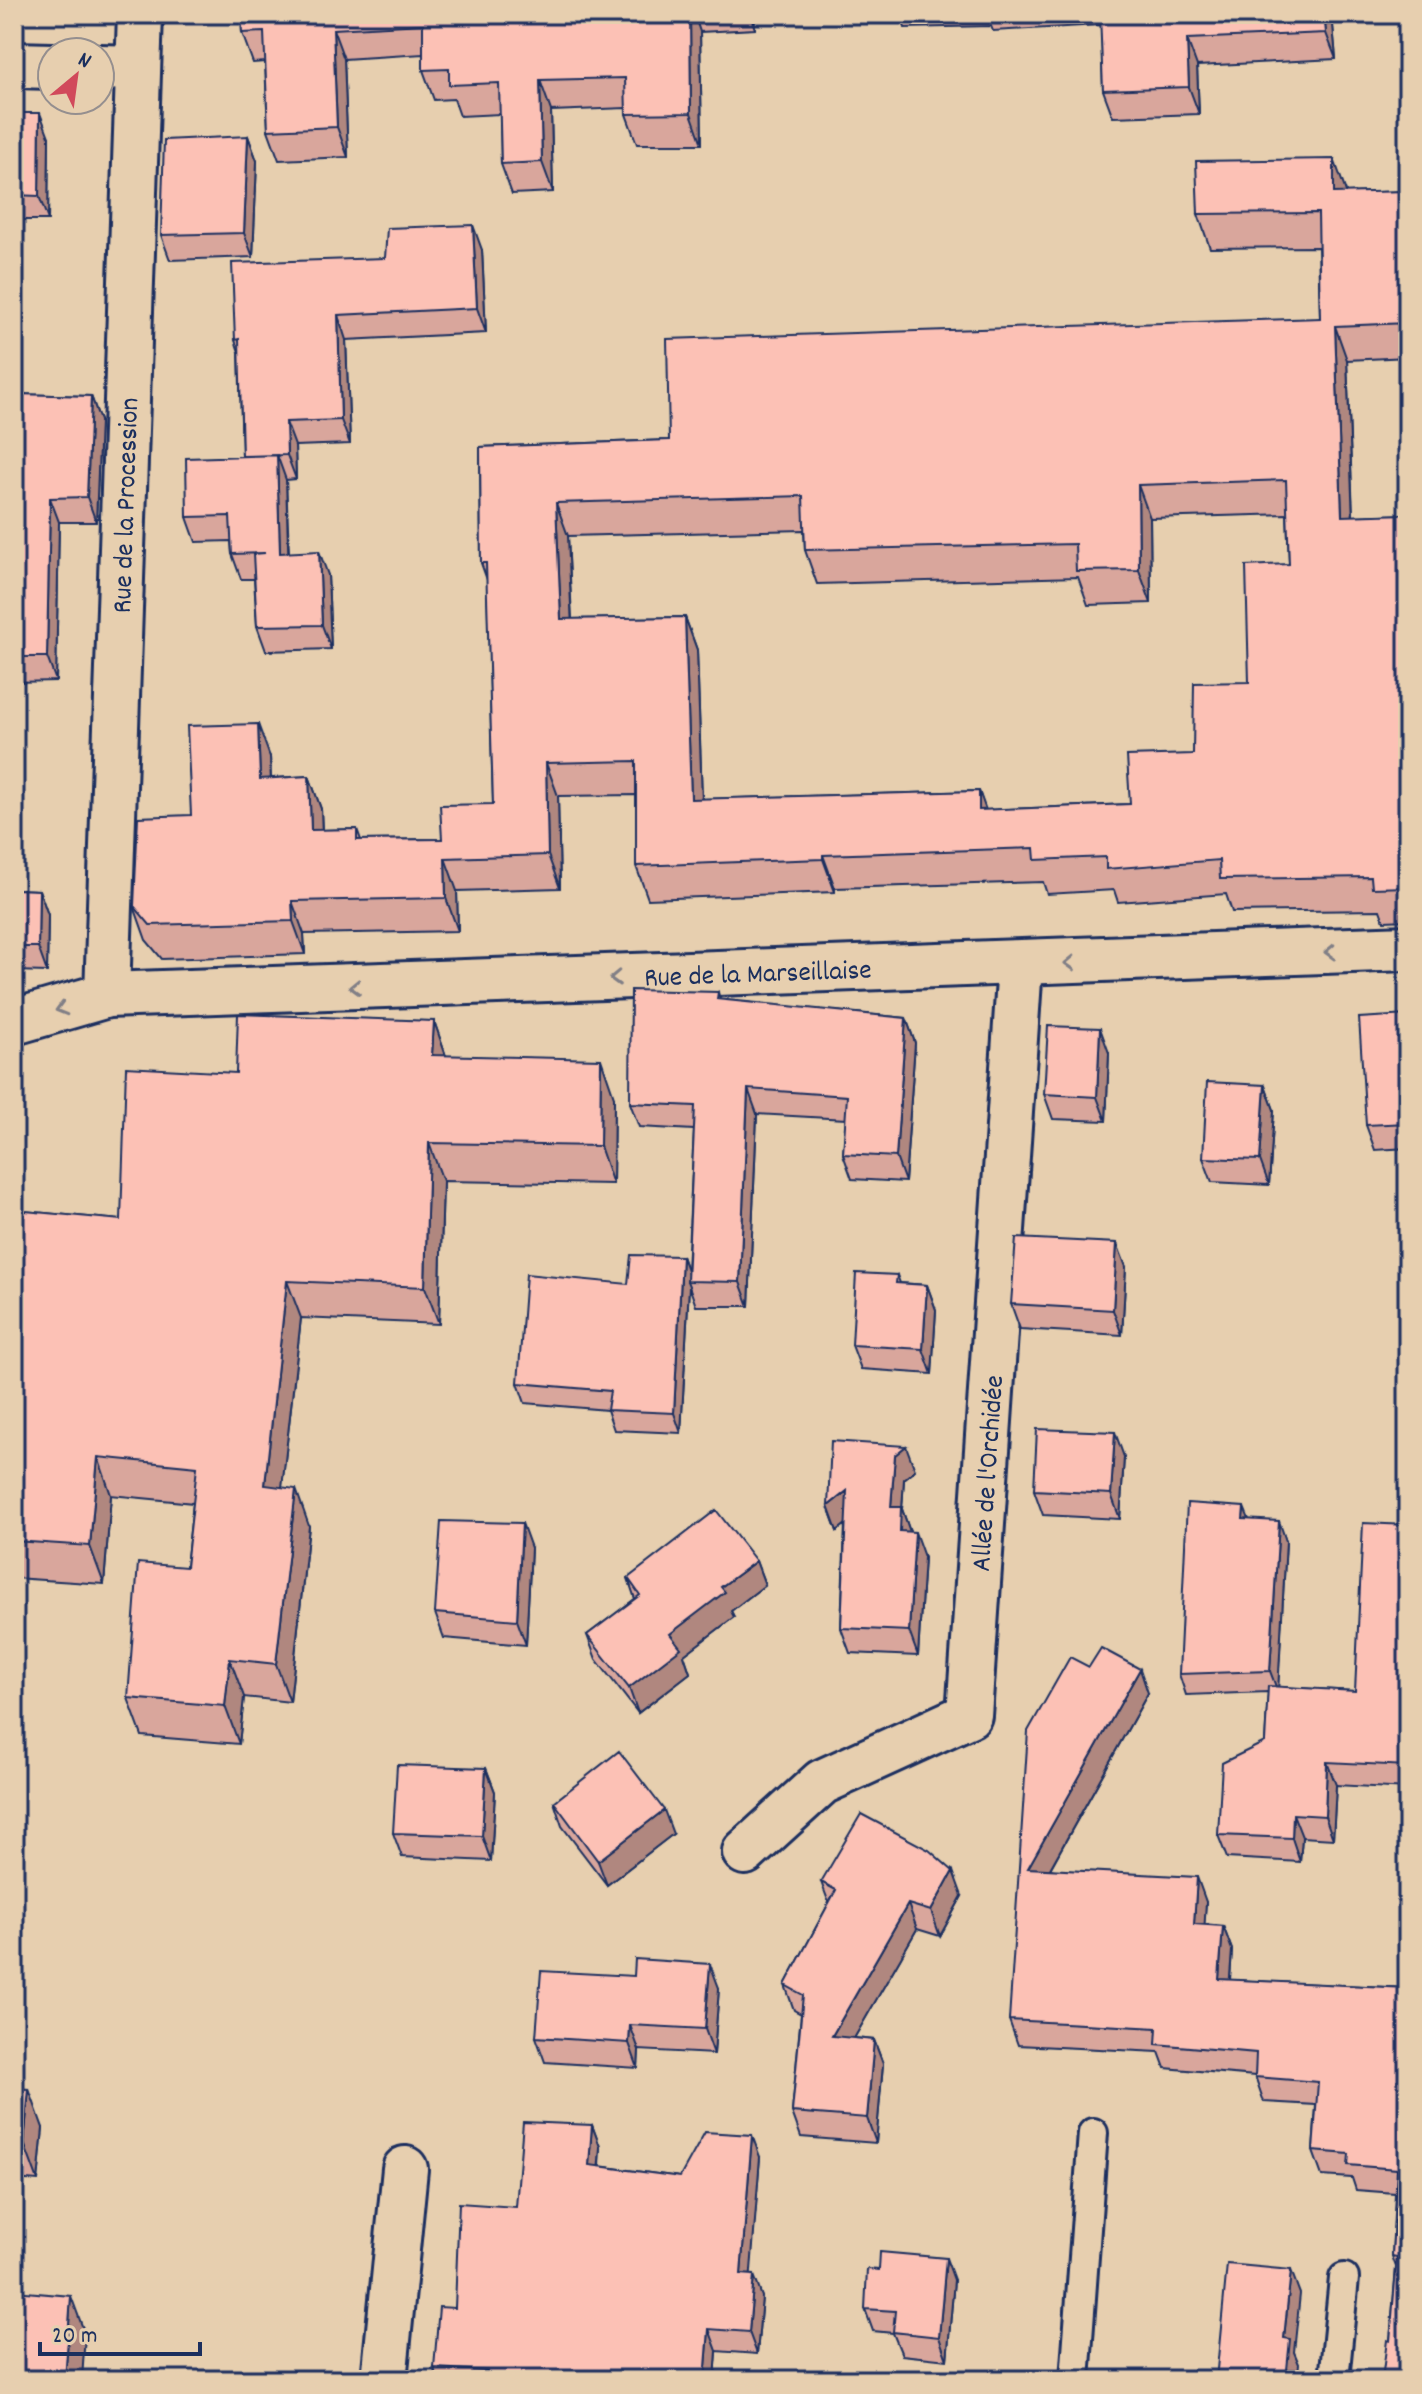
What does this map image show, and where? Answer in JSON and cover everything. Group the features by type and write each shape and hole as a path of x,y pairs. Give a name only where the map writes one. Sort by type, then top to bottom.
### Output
{"street":[{"name":"Rue de la Procession","path":"107,995 119,67 140,14"},
{"path":"14,65 36,66"},
{"name":"Rue de la Marseillaise","path":"14,1022 107,995 1020,965 1408,948"},
{"name":"Allée de l'Orchidée","path":"745,1852 822,1782 969,1715 1020,965"},
{"path":"384,2380 405,2169"}],"lane":[{"path":"1075,2380 1093,2133"},
{"path":"1334,2380 1344,2278"}],"path":[{"path":"1316,22 1408,18"}],"building":[{"path":"241,14 690,14 691,113 626,114 625,78 540,80 542,162 501,164 499,83 449,85 449,69 423,70 423,24 333,29 337,127 268,130 264,32 242,33"},
{"path":"1100,14 1324,14 1326,33 1187,39 1189,87 1103,90"},
{"path":"14,113 36,113 40,116 39,196 14,195"},
{"path":"248,136 244,233 161,235 164,140"},
{"path":"1334,159 1334,193 1408,191 1408,323 1335,326 1342,516 1408,514 1408,887 1372,888 1371,877 1220,879 1219,860 1106,869 1106,857 1035,860 1034,848 823,855 823,859 636,866 636,761 546,763 548,855 445,858 446,898 292,901 293,921 150,925 134,906 138,817 191,815 187,726 258,724 260,779 309,776 311,830 357,829 357,840 442,839 440,805 493,804 486,563 481,563 480,447 669,440 667,339 1320,318 1318,213 1198,214 1196,161","holes":["1286,480 1289,564 1246,566 1249,682 1194,683 1193,754 1127,756 1130,804 979,810 979,791 691,799 685,617 561,619 556,503 803,496 805,550 1075,544 1076,571 1139,570 1138,485"]},
{"path":"473,225 477,308 338,315 341,420 286,422 287,455 242,456 239,339 235,340 232,263 385,258 387,228"},
{"path":"14,394 91,396 87,497 50,498 47,657 14,657"},
{"path":"277,455 280,553 319,551 322,625 257,626 253,554 265,553 232,554 230,516 187,517 186,458"},
{"path":"14,889 39,890 38,947 14,947"},
{"path":"631,990 718,992 717,999 906,1018 896,1157 843,1154 847,1096 748,1089 740,1282 687,1281 695,1106 630,1103"},
{"path":"238,1014 434,1021 432,1055 601,1059 600,1146 429,1143 425,1287 287,1281 265,1485 296,1489 276,1664 230,1659 225,1706 128,1698 138,1563 186,1567 197,1467 98,1457 90,1546 14,1541 14,1210 121,1220 126,1067 236,1073"},
{"path":"1408,1015 1408,1123 1366,1125 1359,1018"},
{"path":"1048,1026 1100,1028 1097,1097 1044,1094"},
{"path":"1207,1082 1265,1085 1260,1160 1203,1158"},
{"path":"1016,1238 1117,1243 1113,1310 1011,1304"},
{"path":"631,1255 682,1256 674,1413 607,1410 610,1391 518,1383 526,1274 628,1284"},
{"path":"856,1273 897,1275 896,1283 927,1285 923,1349 852,1345"},
{"path":"1037,1429 1115,1432 1111,1494 1034,1490"},
{"path":"831,1441 906,1446 895,1455 891,1507 901,1507 900,1531 915,1532 909,1631 841,1628 847,1491 828,1506"},
{"path":"1187,1503 1244,1507 1243,1519 1279,1521 1270,1671 1179,1674"},
{"path":"716,1510 756,1561 721,1587 725,1592 670,1634 681,1648 629,1688 587,1635 640,1595 628,1578"},
{"path":"441,1521 522,1523 517,1620 435,1613"},
{"path":"1363,1523 1408,1525 1408,1766 1327,1762 1325,1816 1293,1814 1292,1838 1218,1835 1222,1763 1265,1742 1268,1686 1355,1691"},
{"path":"1101,1648 1140,1669 1028,1868 1197,1877 1194,1924 1223,1926 1219,1979 1408,1988 1408,2380 1382,2380 1387,2340 1390,2341 1397,2257 1392,2256 1397,2169 1348,2165 1349,2154 1313,2151 1318,2082 1255,2077 1256,2053 1156,2044 1157,2028 1009,2020 1028,1731 1070,1657 1089,1667"},
{"path":"619,1751 664,1810 598,1861 554,1802"},
{"path":"397,1765 486,1768 482,1836 393,1833"},
{"path":"861,1814 929,1850 953,1871 931,1911 908,1904 832,2036 874,2040 867,2118 792,2112 803,1995 785,1985 836,1890 821,1882"},
{"path":"635,1959 710,1964 705,2029 630,2025 629,2043 536,2037 541,1971 634,1976"},
{"path":"14,2088 29,2089 24,2143 14,2142"},
{"path":"523,2122 592,2125 589,2165 680,2177 705,2132 752,2135 741,2274 754,2275 749,2332 709,2329 705,2380 486,2380 487,2371 434,2368 439,2307 455,2308 459,2203 516,2207"},
{"path":"880,2252 946,2258 939,2337 893,2332 895,2311 865,2309 867,2269 879,2270"},
{"path":"1227,2264 1291,2270 1284,2338 1290,2339 1286,2380 1216,2380"},
{"path":"14,2291 71,2296 65,2380 14,2380"},
{"path":"912,2374 960,2380 911,2380"}]}
